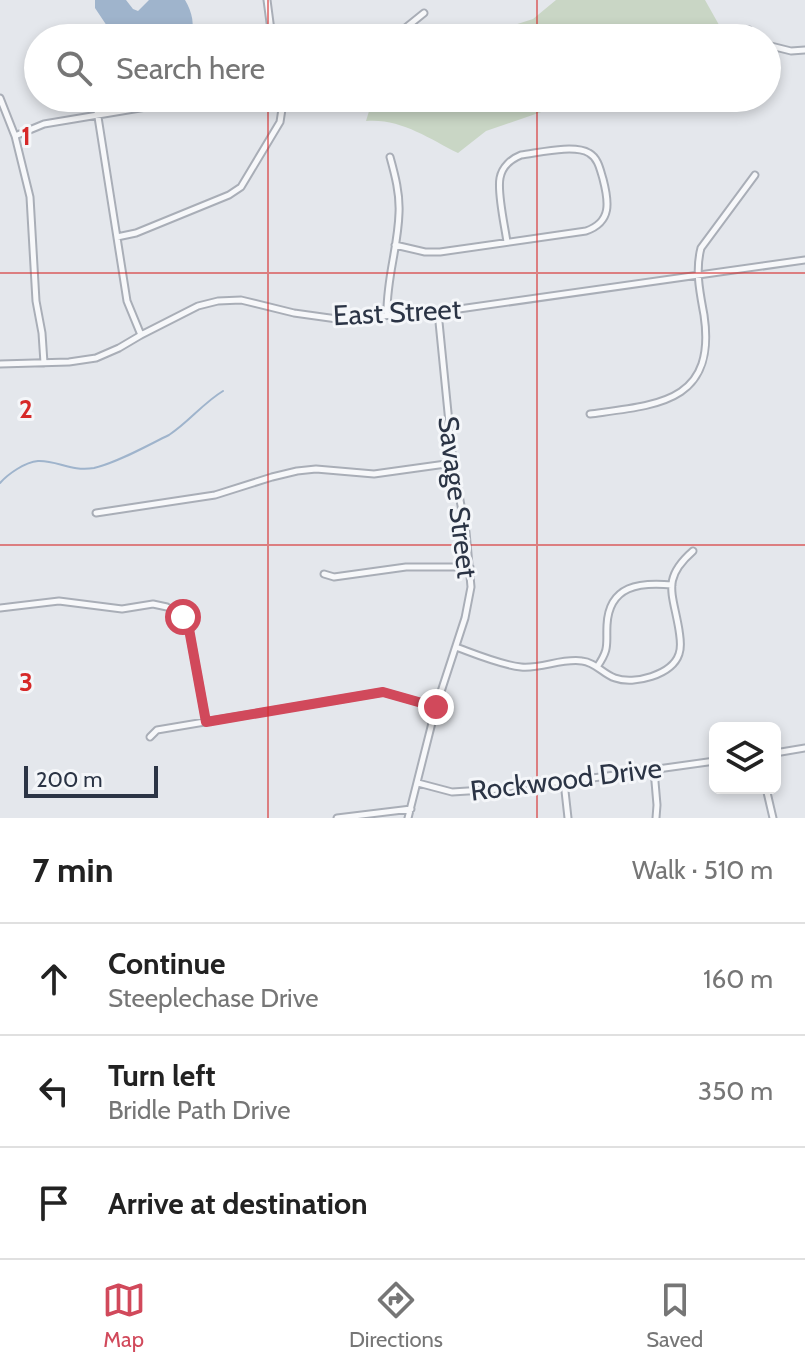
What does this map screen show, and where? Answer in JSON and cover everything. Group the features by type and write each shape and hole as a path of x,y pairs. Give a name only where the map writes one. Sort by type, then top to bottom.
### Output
{"street":[{"path":"267,0 270,24"},
{"path":"410,24 424,13"},
{"path":"781,48 805,50"},
{"path":"0,98 15,136 30,197 36,301 44,363"},
{"path":"97,112 127,301 141,335"},
{"path":"15,136 44,124 115,112"},
{"path":"117,237 136,233 216,201 241,187 280,122 282,112"},
{"path":"395,245 432,253 586,231 599,224 607,211 607,195 594,157 572,149 521,155 506,165 500,178 507,242"},
{"path":"387,315 387,289 399,213 398,188 390,157"},
{"path":"590,414 651,405 671,399 688,386 700,368 706,347 697,261 701,248 755,175"},
{"name":"East Street","path":"0,364 96,358 198,306 218,301 241,300 294,313 337,319 438,312 805,260"},
{"name":"Savage Street","path":"408,818 471,587 466,532 453,463 438,312"},
{"path":"96,513 215,495 297,471 316,469 374,474 453,463"},
{"path":"456,647 520,667 576,660 590,662 613,677 622,679 658,675 678,658 681,642 672,585 679,564 693,551"},
{"path":"324,574 334,577 406,567 470,567"},
{"path":"597,667 607,651 607,621 619,594 639,584 672,585"},
{"path":"0,608 59,601 122,609 153,604 167,607 183,617 189,629 206,722"},
{"path":"150,737 157,730 383,692 436,707"},
{"path":"781,752 805,748"},
{"name":"Rockwood Drive","path":"418,783 452,792 500,789 527,783 564,782 709,762"},
{"path":"654,770 656,818"},
{"path":"564,782 568,818"},
{"path":"767,794 773,818"},
{"path":"337,818 411,809"}],"green space":[{"path":"556,0 705,0 718,24 517,24 533,19"},
{"path":"369,112 541,112 486,131 458,153 402,126 366,121"}],"water":[{"path":"95,0 126,0 138,11 149,0 185,0 192,24 106,24 95,8"}],"waterway":[{"path":"0,483 17,469 33,462 45,461 86,469 112,462 169,435 223,391"}],"route":[{"path":"183,617 189,629 206,722 383,692 436,707"}]}
